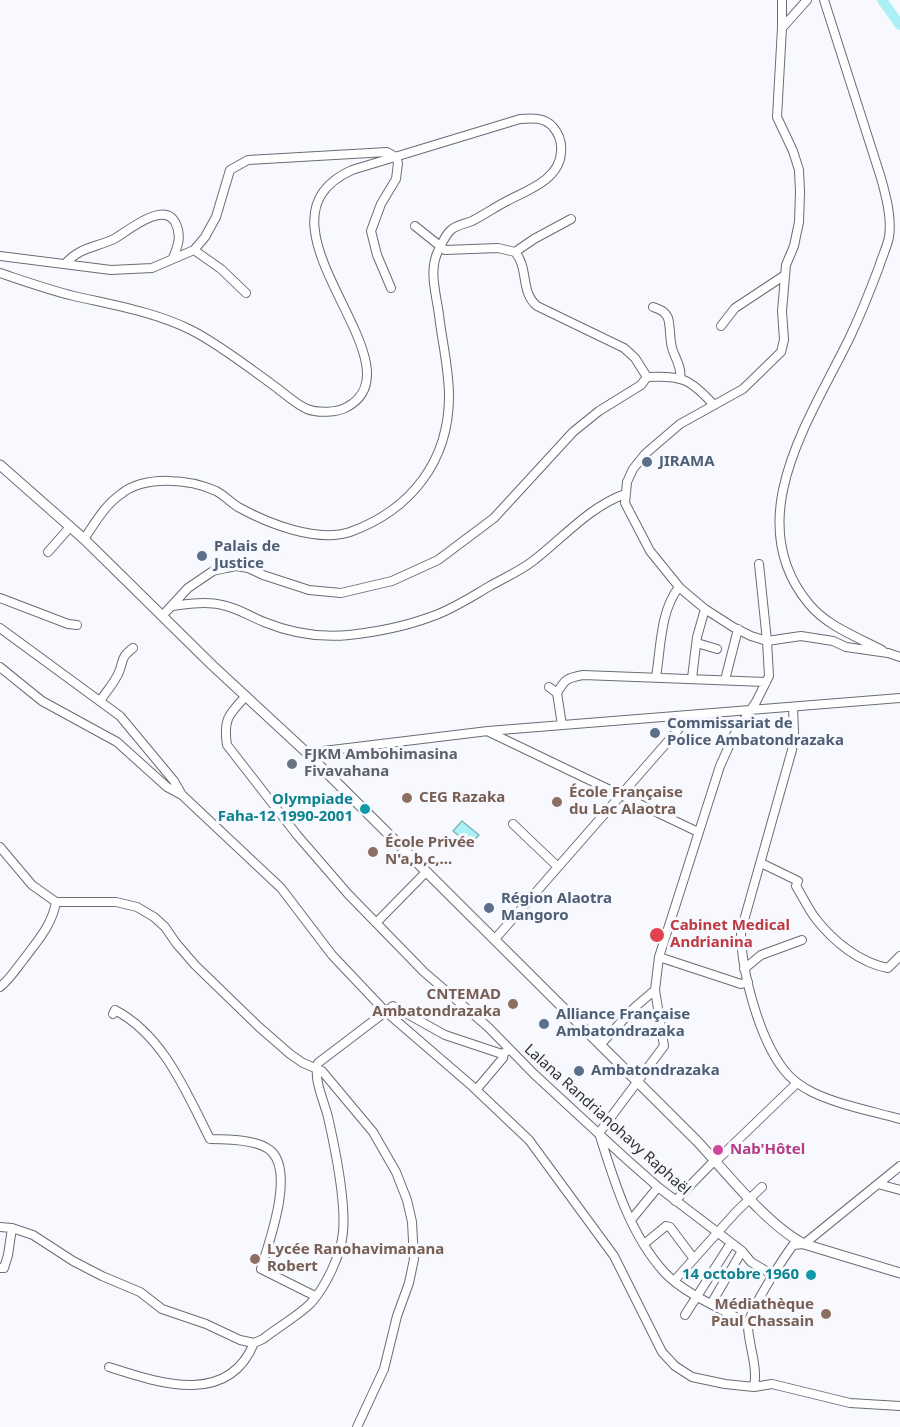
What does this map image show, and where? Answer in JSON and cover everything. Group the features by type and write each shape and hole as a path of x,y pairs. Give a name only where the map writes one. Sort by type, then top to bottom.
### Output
{"main road":[{"path":"0,465 84,539 307,753 789,1236 804,1244 898,1270"}],"street":[{"path":"782,0 777,117 793,151 800,192 799,222 794,246 786,265 784,340 781,352 743,389 680,424 645,454 633,470 625,494 625,503 650,551 679,587 705,609 738,629 767,641 801,636 899,656"},
{"path":"782,28 807,0"},
{"path":"824,0 884,189 889,237 850,338 807,420 785,477 780,503 779,533 784,563 809,605 833,625 888,653"},
{"path":"0,273 169,321 193,331 308,410 342,410 355,403 362,393 367,382 367,368 346,310 324,264 314,229 315,213 326,188 338,176 520,119 544,120 553,126 562,144 557,168 546,179 471,221 451,229 440,247 432,269 449,394 447,425 438,455 428,472 416,490 391,511 348,532 307,534 297,532 237,506 219,492 202,485 154,480 139,483 111,502 84,539"},
{"path":"0,256 111,270 152,268 194,250 205,237 216,217 230,170 248,160 387,153 396,157 398,162 396,179 381,204 370,231 377,255 392,288"},
{"path":"65,264 74,254 101,245 144,220 158,215 167,215 172,218 179,229 179,242 173,258"},
{"path":"515,252 571,219"},
{"path":"415,226 445,250 498,248 515,252 520,260 530,300 537,306 624,348 635,358 647,376"},
{"path":"194,250 220,269 246,293"},
{"path":"721,326 735,308 785,274"},
{"path":"653,307 663,311 668,318 673,353 681,374 680,378"},
{"path":"647,376 680,378 699,389 713,404"},
{"path":"163,615 188,588 207,575 236,566 248,568 309,590 341,593 392,581 438,560 494,518 573,432 599,411 641,385 647,376"},
{"path":"172,606 219,604 239,609 291,632 315,636 347,635 414,622 435,616 507,577 532,561 587,515 609,500 625,494"},
{"path":"48,552 70,527"},
{"path":"747,1323 711,1304 665,1273 644,1244 621,1202 600,1133 664,1046 655,990 659,957 698,832 725,756 734,735 769,676 759,564"},
{"path":"656,677 666,612 669,601 679,587"},
{"path":"0,598 68,624 77,625"},
{"path":"692,678 705,609"},
{"path":"0,628 120,716 174,781 182,795"},
{"path":"725,680 738,629"},
{"path":"697,643 717,650"},
{"path":"100,701 119,672 120,663 126,653 133,648"},
{"path":"0,667 42,701 117,742 167,787 182,795 282,888 332,955 385,1011 476,1090 529,1140 614,1256 662,1352 675,1366 692,1377 725,1384 754,1387 772,1384"},
{"path":"562,725 557,693 562,683 569,677 583,675 766,682"},
{"path":"549,687 557,693"},
{"name":"Lalana Randrianohavy Raphaël","path":"246,696 228,715 225,732 227,745 297,835 348,894 424,972 488,1027 506,1051 600,1133 624,1158 675,1201 742,1251 751,1262 773,1275"},
{"path":"307,753 488,731 900,698"},
{"path":"793,707 792,750 741,931 744,969 763,1030 774,1054 784,1070 797,1083 812,1092 900,1119"},
{"path":"495,939 691,715"},
{"path":"488,731 698,832"},
{"path":"513,824 558,867"},
{"path":"0,847 32,885 56,902 116,902 137,908 154,917 165,927 195,965 259,1027 290,1054 303,1063 322,1071 378,1140 396,1172 407,1200 412,1222 414,1259 384,1369 357,1427"},
{"path":"761,863 798,881 796,886 814,917 828,933 860,958 888,968 900,956"},
{"path":"376,923 426,872"},
{"path":"0,987 9,980 45,932 56,902"},
{"path":"744,969 761,955 802,940"},
{"path":"659,957 741,984 748,982"},
{"path":"600,1045 655,990"},
{"path":"0,1227 12,1228 33,1235 73,1261 140,1292 162,1309 206,1324 240,1340 254,1343 263,1339 310,1303 334,1262 343,1231 342,1196 329,1120 316,1075 316,1068 323,1059 393,1006 445,1035 506,1051 503,1058 476,1090"},
{"path":"113,1014 115,1010 127,1016 166,1057 210,1139 234,1140 263,1146 273,1153 279,1166 280,1203 261,1269 315,1296"},
{"path":"675,1201 797,1083"},
{"path":"754,1387 756,1375 747,1323 773,1275 793,1245 804,1244 900,1166"},
{"path":"878,1184 900,1190"},
{"path":"631,1220 658,1187"},
{"path":"674,1281 762,1187"},
{"path":"644,1244 666,1226 670,1227 694,1259"},
{"path":"0,1268 4,1268 8,1255 12,1228"},
{"path":"685,1316 731,1243"},
{"path":"711,1304 742,1251"},
{"path":"109,1366 141,1377 178,1384 202,1385 225,1379 248,1356 254,1343"},
{"path":"756,1375 772,1384 850,1403 900,1406"}],"water":[{"path":"462,821 479,835 470,845 453,831"}],"waterway":[{"path":"882,0 900,25"}],"place":[{"name":"JIRAMA","path":"647,462"},
{"name":"Palais de Justice","path":"202,556"},
{"name":"Commissariat de Police Ambatondrazaka","path":"655,733"},
{"name":"FJKM Ambohimasina Fivavahana","path":"292,764"},
{"name":"CEG Razaka","path":"407,798"},
{"name":"École Française du Lac Alaotra","path":"557,802"},
{"name":"Olympiade Faha-12 1990-2001","path":"365,809"},
{"name":"École Privée N'a,b,c,...","path":"373,852"},
{"name":"Région Alaotra Mangoro","path":"489,908"},
{"name":"Cabinet Medical Andrianina","path":"657,935"},
{"name":"CNTEMAD Ambatondrazaka","path":"513,1004"},
{"name":"Alliance Française Ambatondrazaka","path":"544,1024"},
{"name":"Ambatondrazaka","path":"579,1071"},
{"name":"Nab'Hôtel","path":"718,1150"},
{"name":"Lycée Ranohavimanana Robert","path":"255,1259"},
{"name":"14 octobre 1960","path":"811,1275"},
{"name":"Médiathèque Paul Chassain","path":"826,1314"}]}
